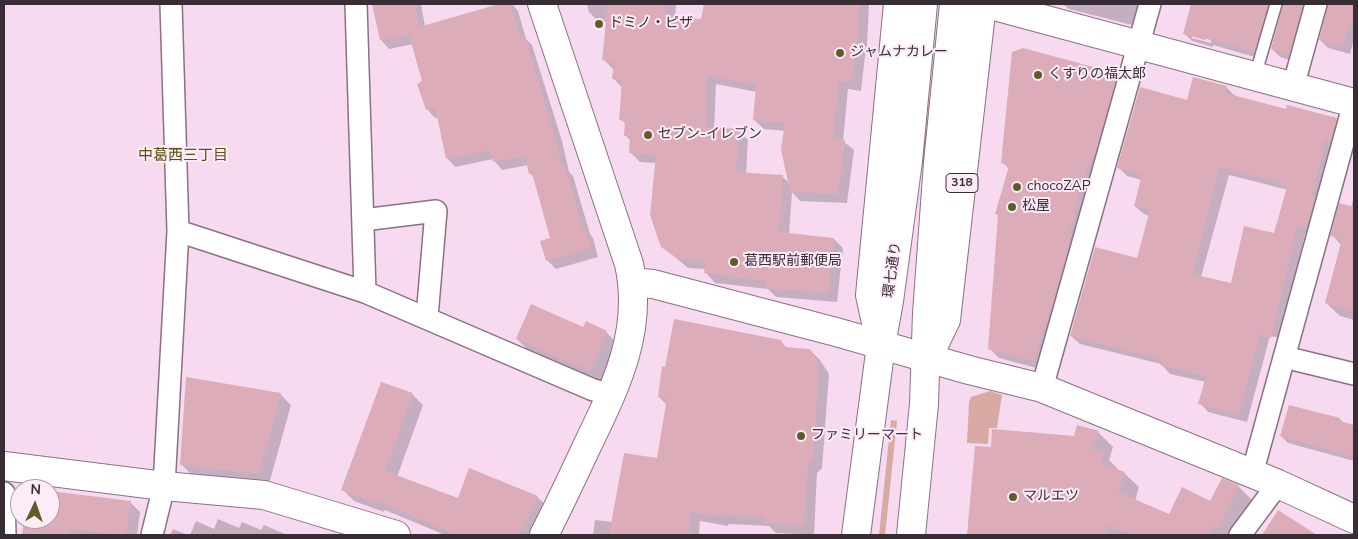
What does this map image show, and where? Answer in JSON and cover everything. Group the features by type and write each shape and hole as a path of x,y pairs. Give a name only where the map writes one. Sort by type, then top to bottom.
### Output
{"street":[{"path":"152,535 164,486 178,231 171,4"},
{"path":"356,4 365,292"},
{"path":"542,4 629,264 633,282 633,305 625,360 612,396 544,535"},
{"path":"881,345 870,296 898,4"},
{"name":"環七通り","path":"856,535 908,161 923,4"},
{"name":"318","path":"912,535 924,404 927,359 927,313 938,163 954,4"},
{"name":"318","path":"927,359 946,320 982,4"},
{"path":"987,4 1354,103 1252,474"},
{"path":"1042,388 1150,4"},
{"path":"1293,87 1316,4"},
{"path":"363,220 436,210 427,317"},
{"path":"178,231 365,292 591,389 612,396"},
{"path":"633,282 654,284 927,359 1042,388 1278,484 1354,519"},
{"path":"1284,357 1354,374"},
{"path":"4,466 164,486 264,495 396,535"},
{"path":"1240,535 1278,484"},
{"path":"4,493 5,535"}],"lane":[{"path":"1255,76 1276,4"}],"shaded area":[{"path":"990,391 1002,395 997,428 989,428 988,444 967,443 969,402 971,397"},
{"path":"891,420 897,421 885,535 879,535"}],"building":[{"path":"372,4 415,4 419,27 499,4 511,4 520,36 524,35 562,167 565,166 582,228 585,227 591,248 546,261 540,241 550,238 532,173 529,174 525,156 493,162 490,150 446,159 435,107 426,110 417,84 422,81 409,35 380,40"},
{"path":"608,4 666,4 666,16 701,19 704,4 860,4 852,82 839,81 833,138 845,140 838,194 790,192 781,149 785,123 753,120 756,85 707,75 705,127 739,129 736,172 783,175 779,232 834,238 828,293 765,288 766,281 704,273 706,261 678,259 661,247 650,215 656,155 629,153 630,136 624,136 625,121 619,120 622,80 612,79 614,62 602,60"},
{"path":"1191,4 1268,4 1254,52 1206,38 1205,40 1183,34"},
{"path":"1283,4 1303,4 1289,55 1271,49"},
{"path":"1328,4 1354,4 1354,26 1349,24 1342,47 1319,40"},
{"path":"1023,48 1112,72 1110,79 1116,80 1093,161 1090,161 1081,187 1068,240 1070,241 1035,361 988,349 998,215 995,214 1009,166 1001,163 1012,52"},
{"path":"1193,77 1227,86 1225,93 1286,109 1287,105 1337,118 1330,142 1325,140 1312,196 1315,197 1306,229 1297,226 1271,338 1263,337 1262,328 1238,415 1198,404 1206,376 1160,365 1162,359 1070,336 1095,247 1137,258 1150,210 1134,206 1142,174 1117,168 1140,87 1187,100","holes":["1220,167 1283,183 1282,186 1287,187 1274,233 1244,226 1231,283 1192,274"]},
{"path":"1339,203 1354,207 1354,311 1325,303 1342,239 1330,236"},
{"path":"531,304 583,327 586,321 607,331 590,371 516,339"},
{"path":"674,319 781,340 785,347 810,349 819,363 813,458 808,463 804,525 764,523 765,517 718,516 690,512 689,535 609,535 624,453 657,458 667,398 658,397 662,366 665,367"},
{"path":"186,377 281,393 259,474 180,465"},
{"path":"381,382 413,393 385,471 458,498 469,468 538,496 519,535 457,535 374,500 373,502 341,490"},
{"path":"1289,405 1340,418 1339,421 1354,425 1354,457 1280,436"},
{"path":"1077,425 1099,431 1093,450 1104,453 1100,464 1125,472 1118,492 1169,514 1182,487 1210,501 1222,478 1239,485 1218,528 1212,526 1209,532 1216,535 1133,535 1108,524 1104,535 967,535 975,446 991,447 992,429 1074,436"},
{"path":"60,492 131,501 126,535 69,529 68,535 22,535 23,529 60,529"},
{"path":"1278,510 1317,535 1262,535"}],"place":[{"name":"ドミノ・ピザ","path":"599,24"},
{"name":"ジャムナカレー","path":"840,53"},
{"name":"くすりの福太郎","path":"1038,75"},
{"name":"セブン-イレブン","path":"648,135"},
{"name":"chocoZAP","path":"1017,187"},
{"name":"松屋","path":"1012,207"},
{"name":"葛西駅前郵便局","path":"734,262"},
{"name":"ファミリーマート","path":"801,436"},
{"name":"マルエツ","path":"1013,497"}],"district":[{"name":"中葛西三丁目","path":"183,156"}]}
